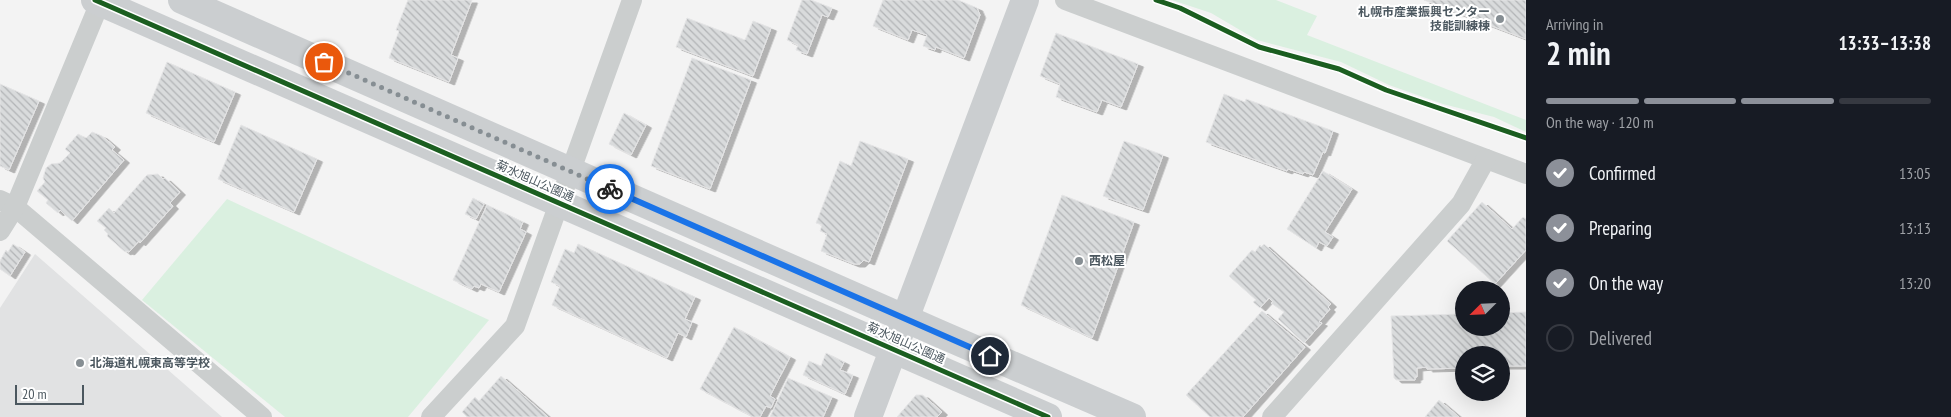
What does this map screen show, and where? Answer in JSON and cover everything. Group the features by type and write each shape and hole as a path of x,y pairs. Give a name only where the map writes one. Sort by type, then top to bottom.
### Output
{"street":[{"name":"菊水旭山公園通","path":"182,0 905,319 1132,417"},
{"path":"431,417 515,326 632,0"},
{"path":"868,417 1025,0"},
{"path":"1065,0 1526,174"},
{"name":"菊水旭山公園通","path":"99,1 1048,417"},
{"path":"0,231 7,203 99,1"},
{"path":"1272,417 1460,204 1486,159"},
{"path":"7,203 262,417"}],"shaded area":[{"name":"北海道札幌東高等学校","path":"35,254 222,417 0,417 0,308"}],"green space":[{"path":"1172,0 1276,0 1317,16 1307,35 1526,120 1526,132 1494,117 1443,104 1389,85 1341,62 1257,40 1211,13"},
{"path":"227,199 489,320 408,417 285,417 142,300"}],"building":[{"path":"408,0 472,0 451,55 458,58 449,82 389,58 399,31 396,30"},
{"path":"802,0 811,0 832,8 828,17 822,15 807,54 796,50 798,45 787,40"},
{"path":"883,0 958,0 977,8 980,15 964,58 936,47 935,50 923,46 927,35 912,30 908,40 873,26"},
{"name":"札幌市産業振興センター 技能訓練棟","path":"1424,0 1526,0 1526,39"},
{"path":"687,18 745,40 753,21 771,28 753,76 676,47"},
{"path":"1056,33 1138,64 1121,107 1102,100 1097,112 1056,97 1060,84 1040,76"},
{"path":"692,58 751,80 710,189 651,166"},
{"path":"167,62 235,92 214,142 146,113"},
{"path":"0,84 39,101 9,170 0,166"},
{"path":"1224,94 1245,102 1246,99 1333,131 1325,153 1323,152 1313,175 1288,169 1287,171 1206,142"},
{"path":"624,113 646,125 631,155 609,144"},
{"path":"241,125 317,159 294,212 218,179"},
{"path":"92,132 102,136 115,147 112,150 124,160 72,221 60,210 58,213 46,203 48,200 37,191 45,182 43,178 46,168 51,164 60,163 70,153 65,149 78,134 86,138"},
{"path":"860,141 908,159 869,262 864,260 860,264 854,264 821,251 827,234 820,231 822,225 816,223 840,161 851,166"},
{"path":"1124,141 1163,155 1143,210 1103,196"},
{"path":"1323,171 1352,189 1325,232 1333,237 1327,246 1319,242 1316,248 1287,229"},
{"path":"158,174 180,192 170,203 173,206 140,243 139,241 129,252 125,252 107,236 108,234 104,230 106,228 97,221 109,208 114,213 147,175"},
{"path":"1062,195 1134,222 1092,338 1021,305"},
{"path":"473,198 484,204 476,219 465,214"},
{"path":"1482,202 1512,229 1523,217 1526,219 1526,250 1498,281 1492,281 1447,241"},
{"path":"487,205 523,222 520,229 526,232 499,292 481,284 479,288 474,286 472,289 453,280"},
{"path":"13,244 25,252 10,276 0,269 0,261 6,250 8,252"},
{"path":"578,244 695,297 685,319 692,322 686,337 678,333 667,358 552,305 560,286 551,282 565,249 574,253"},
{"path":"1264,244 1331,304 1328,307 1330,309 1319,322 1322,323 1304,343 1278,319 1284,312 1271,303 1273,302 1269,298 1260,308 1253,302 1256,300 1229,276 1252,250 1255,252 1260,245 1261,247"},
{"path":"1262,311 1305,347 1243,417 1210,417 1186,395"},
{"path":"1526,312 1526,366 1510,366 1510,346 1455,346 1455,368 1417,368 1415,380 1396,380 1394,378 1391,316 1455,314 1455,336 1510,336 1510,313"},
{"path":"734,327 790,357 770,396 775,399 771,408 766,406 760,417 753,417 700,389"},
{"path":"826,353 844,362 840,370 853,375 845,394 803,375 809,361 821,366"},
{"path":"501,376 548,417 467,417 462,412 475,397 479,401"},
{"path":"788,378 832,397 823,417 770,417"},
{"path":"916,395 923,395 942,412 937,417 897,417"},
{"path":"1439,400 1459,417 1425,417"}],"cycle path":[{"path":"95,0 1048,417"},
{"path":"1156,0 1180,8 1259,47 1339,69 1386,90 1526,138"}],"way so far":[{"path":"324,62 610,189"}],"place":[{"name":"札幌市産業振興センター 技能訓練棟","path":"1500,19"},
{"name":"西松屋","path":"1079,261"},
{"name":"北海道札幌東高等学校","path":"80,363"}],"route":[{"path":"610,189 990,356"}]}
